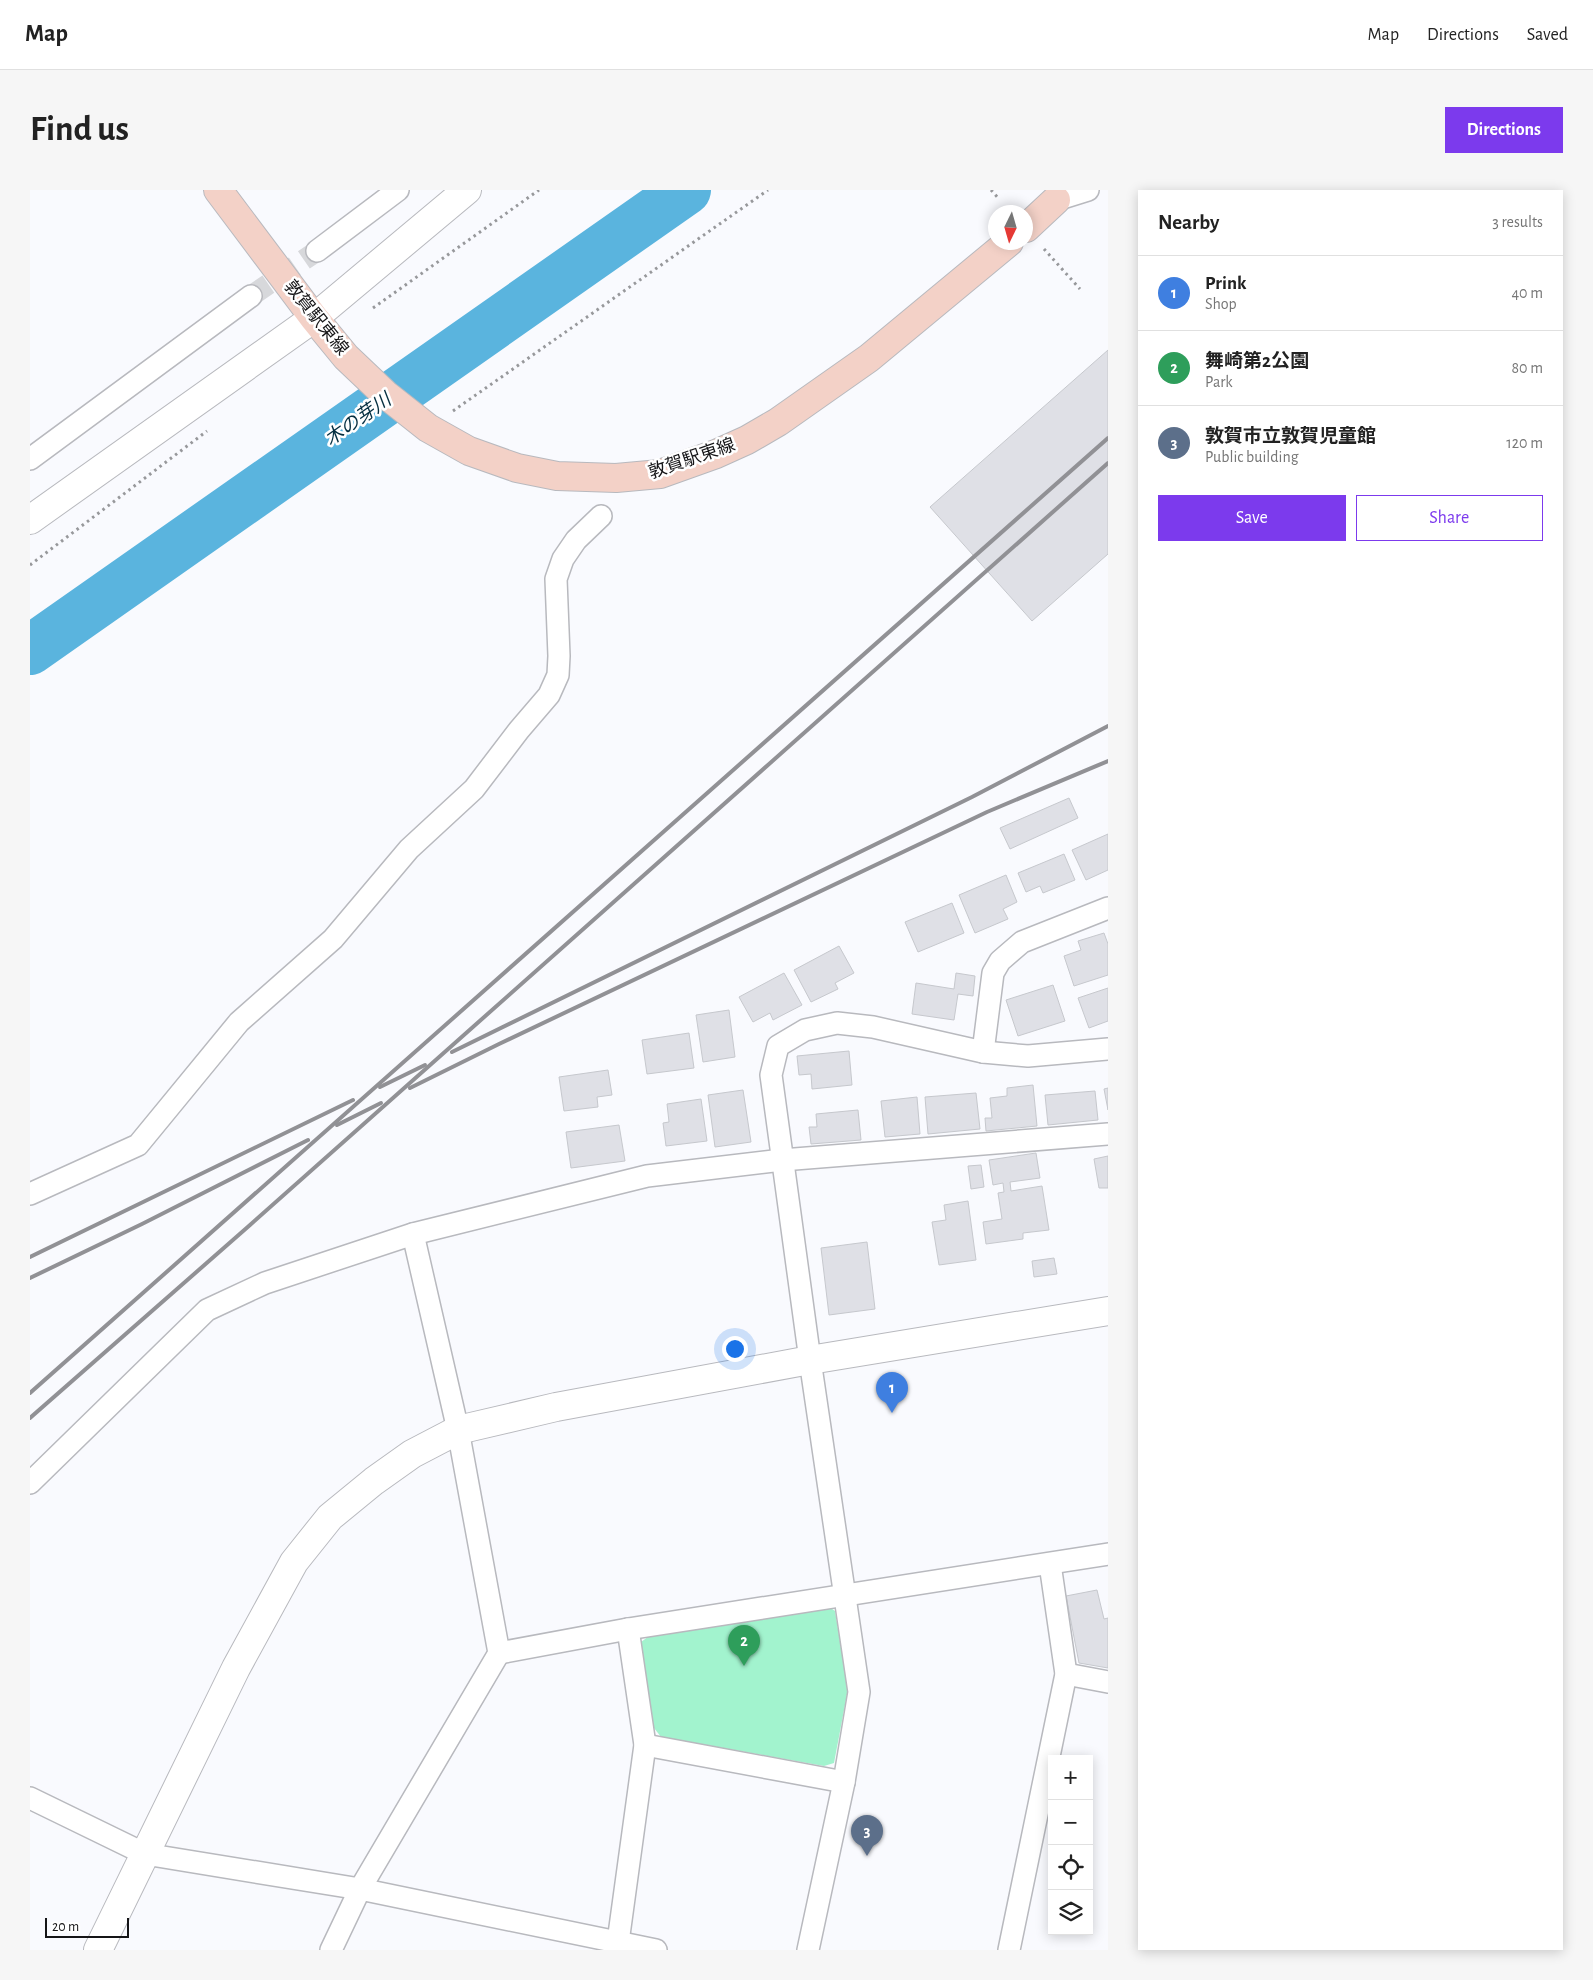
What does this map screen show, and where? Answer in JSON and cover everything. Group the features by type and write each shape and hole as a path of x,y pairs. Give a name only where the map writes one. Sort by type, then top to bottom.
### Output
{"main road":[{"name":"敦賀駅東線","path":"218,190 314,318 346,356 385,394 428,428 469,451 518,468 557,476 634,478 660,474 716,454 747,440 778,422 870,358 998,250"},
{"path":"1033,234 1059,195"}],"street":[{"path":"317,251 398,190"},
{"path":"30,520 314,318 467,190"},
{"path":"1059,195 1088,190"},
{"path":"30,459 252,296"},
{"path":"30,1194 138,1145 239,1022 333,938 409,850 474,788 548,695 558,675 556,580 563,559 572,546 601,516"},
{"path":"983,1052 993,973 1000,961 1022,942 1108,908"},
{"path":"808,1950 844,1782 859,1692 810,1360 771,1075 778,1046 805,1030 837,1022 864,1026 983,1052 1028,1056 1108,1049"},
{"path":"30,1483 207,1310 266,1283 413,1234 647,1176 782,1160 1108,1134"},
{"path":"331,1950 360,1889 499,1654 458,1430 413,1234"},
{"path":"98,1950 236,1668 294,1562 330,1517 374,1481 412,1454 458,1430 556,1407 810,1360 1108,1311"},
{"path":"499,1654 628,1629 1108,1554"},
{"path":"1009,1950 1066,1674 1050,1564"},
{"path":"606,1944 645,1745 628,1629"},
{"path":"1066,1674 1108,1682"},
{"path":"645,1745 844,1782"},
{"path":"30,1798 145,1854 360,1889 606,1944 656,1950"}],"path":[{"path":"371,310 539,190"},
{"path":"428,428 768,190"},
{"path":"991,190 999,199"},
{"path":"1033,236 1080,289"},
{"path":"30,565 212,428"}],"green space":[{"path":"825,1604 835,1611 848,1689 834,1763 824,1766 661,1737 654,1728 641,1642 652,1634"}],"building":[{"path":"1108,350 1108,554 1032,621 930,507"},
{"path":"1069,798 1078,818 1010,849 1000,828"},
{"path":"1108,834 1108,870 1086,880 1072,850"},
{"path":"1064,854 1075,880 1043,893 1040,886 1026,892 1018,873"},
{"path":"1006,875 1017,902 1003,909 1008,919 975,933 959,895"},
{"path":"952,903 964,933 918,952 905,922"},
{"path":"1104,933 1108,944 1108,975 1074,986 1064,956 1081,950 1078,941"},
{"path":"839,946 854,973 835,983 838,989 811,1002 794,970"},
{"path":"784,973 802,1005 773,1020 770,1013 753,1022 739,997"},
{"path":"956,973 975,976 973,996 958,994 954,1020 912,1014 916,983 954,989"},
{"path":"1053,985 1065,1021 1018,1036 1006,1000"},
{"path":"1108,988 1108,1021 1089,1028 1078,998"},
{"path":"729,1010 735,1057 703,1062 696,1015"},
{"path":"689,1033 694,1068 647,1074 642,1040"},
{"path":"849,1051 852,1085 812,1089 811,1074 799,1075 797,1056"},
{"path":"608,1070 612,1095 597,1097 598,1107 564,1111 559,1077"},
{"path":"1033,1085 1037,1126 986,1131 985,1118 992,1118 990,1098 1007,1096 1007,1088"},
{"path":"1108,1088 1108,1110 1104,1089"},
{"path":"743,1090 751,1142 715,1147 708,1095"},
{"path":"1095,1091 1098,1120 1048,1125 1045,1095"},
{"path":"976,1093 980,1129 928,1134 925,1097"},
{"path":"917,1097 920,1134 885,1137 881,1101"},
{"path":"701,1099 707,1141 666,1146 663,1123 669,1122 667,1104"},
{"path":"858,1110 861,1140 811,1144 809,1127 817,1127 816,1114"},
{"path":"619,1125 625,1161 571,1168 566,1132"},
{"path":"1036,1153 1040,1178 1010,1182 1011,1191 1042,1186 1049,1230 1023,1233 1023,1239 986,1244 983,1222 1002,1219 998,1193 1004,1192 1003,1183 993,1185 989,1160"},
{"path":"1108,1156 1108,1188 1099,1188 1094,1159"},
{"path":"981,1165 984,1187 971,1189 968,1166"},
{"path":"968,1201 976,1260 939,1265 932,1222 946,1220 944,1205"},
{"path":"867,1242 875,1309 829,1315 821,1248"},
{"path":"1054,1258 1057,1274 1034,1277 1032,1261"},
{"path":"1097,1590 1104,1619 1108,1618 1108,1668 1079,1663 1066,1596"}],"waterway":[{"name":"木の芽川","path":"30,650 686,190"}],"tunnel":[{"path":"251,296 317,251"}],"railway":[{"path":"30,1393 1108,438"},
{"path":"30,1418 1108,463"},
{"path":"452,1052 972,797 1108,726"},
{"path":"410,1088 987,812 1108,761"},
{"path":"380,1087 425,1065"},
{"path":"30,1257 353,1100"},
{"path":"337,1125 381,1103"},
{"path":"30,1278 308,1140"}],"place":[{"name":"Prink","path":"892,1413"},
{"name":"舞崎第2公園","path":"744,1666"},
{"name":"敦賀市立敦賀児童館","path":"867,1856"}]}
